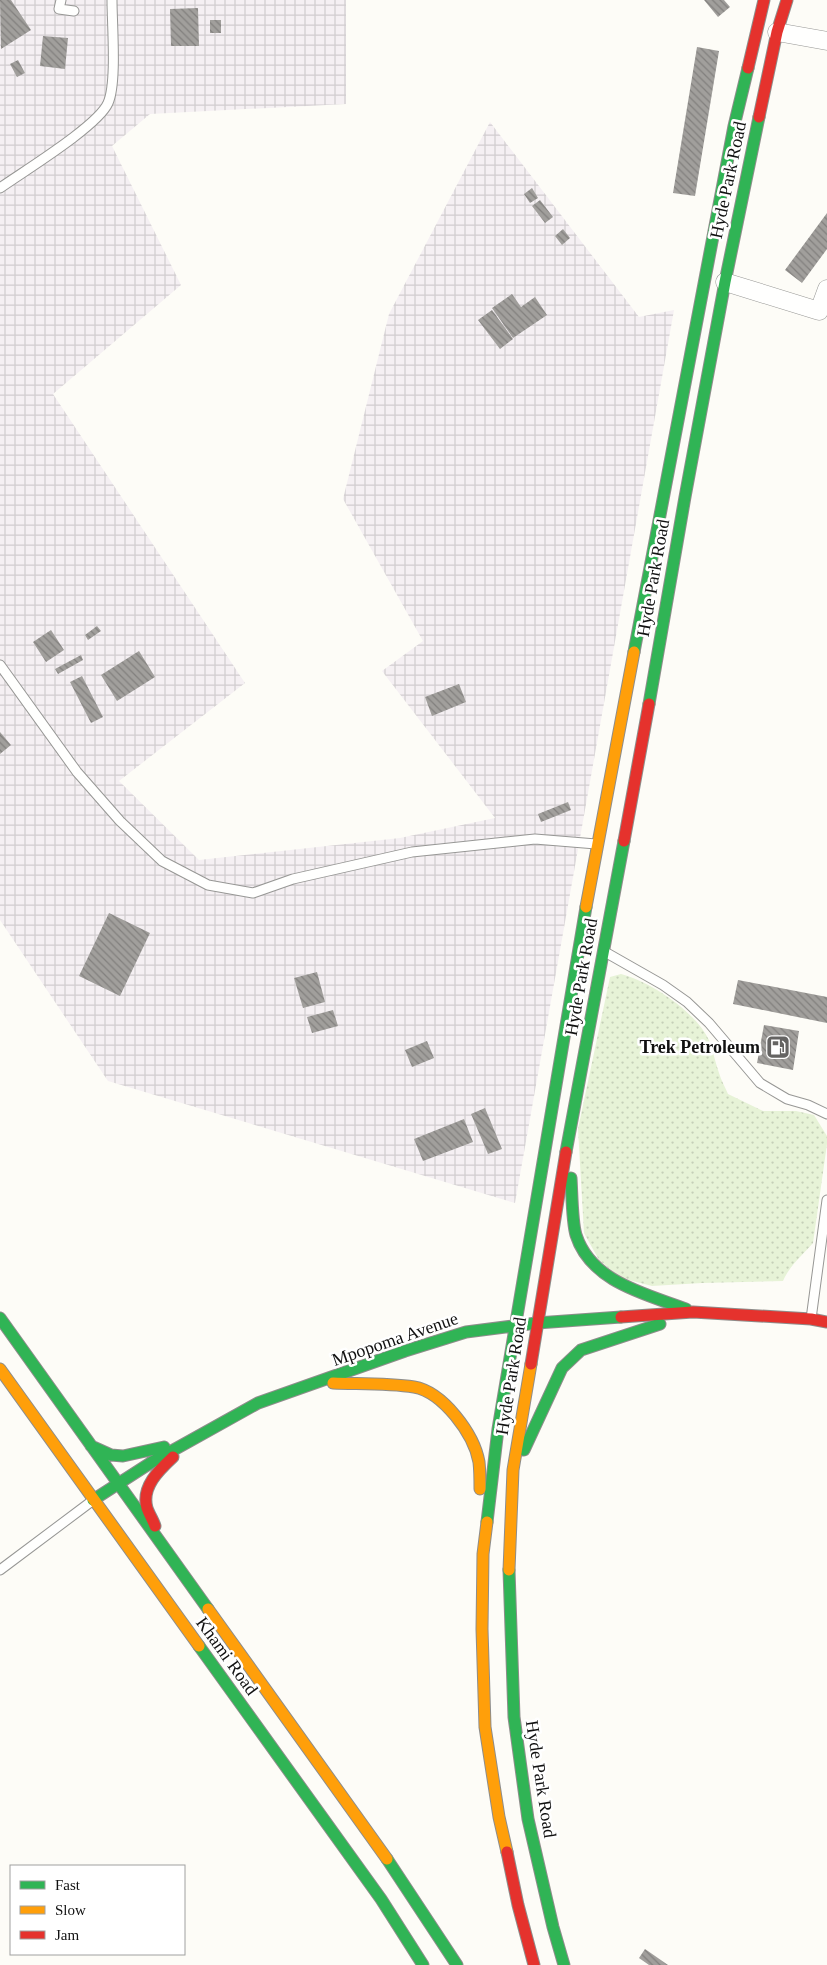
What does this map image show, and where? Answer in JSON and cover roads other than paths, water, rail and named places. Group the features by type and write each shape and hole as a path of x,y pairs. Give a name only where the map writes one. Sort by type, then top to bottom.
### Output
{"street":[{"name":"Hyde Park Road","path":"564,1965 553,1927 528,1820 514,1717 508,1582 513,1470 568,1140 604,951 609,847 630,677 663,494 734,126 764,0"},
{"name":"Hyde Park Road","path":"534,1965 518,1905 499,1817 484,1726 483,1554 498,1429 514,1327 609,847 777,32 788,0"},
{"path":"777,32 827,41"},
{"path":"725,282 823,312 827,289"},
{"path":"568,1140 576,1235 590,1261 615,1282 693,1312"},
{"path":"513,1470 544,1410 562,1368 581,1350 693,1312"},
{"name":"Mpopoma Avenue","path":"93,1500 117,1483 258,1403 405,1351 466,1332 537,1323 693,1312 811,1319 827,1322"},
{"path":"0,1318 403,1881 456,1965"},
{"name":"Khami Road","path":"0,1370 381,1899 423,1965"},
{"path":"321,1382 415,1387 434,1394 459,1420 472,1440 479,1462 483,1554"},
{"path":"91,1446 111,1455 122,1456 192,1440"},
{"path":"164,1546 147,1506 146,1495 149,1486 161,1468 192,1440"}],"lane":[{"path":"61,0 59,9 74,11"},
{"path":"0,188 92,123 108,103 113,81 112,0"},
{"path":"0,665 76,772 120,821 162,861 208,884 253,892 293,879 412,852 535,839 609,847"},
{"path":"604,951 663,985 687,1002 709,1023 760,1083 787,1099 808,1105 827,1114"},
{"path":"811,1319 827,1200"},
{"path":"0,1570 93,1500"}],"place":[{"name":"Trek Petroleum","path":"778,1047"}]}
